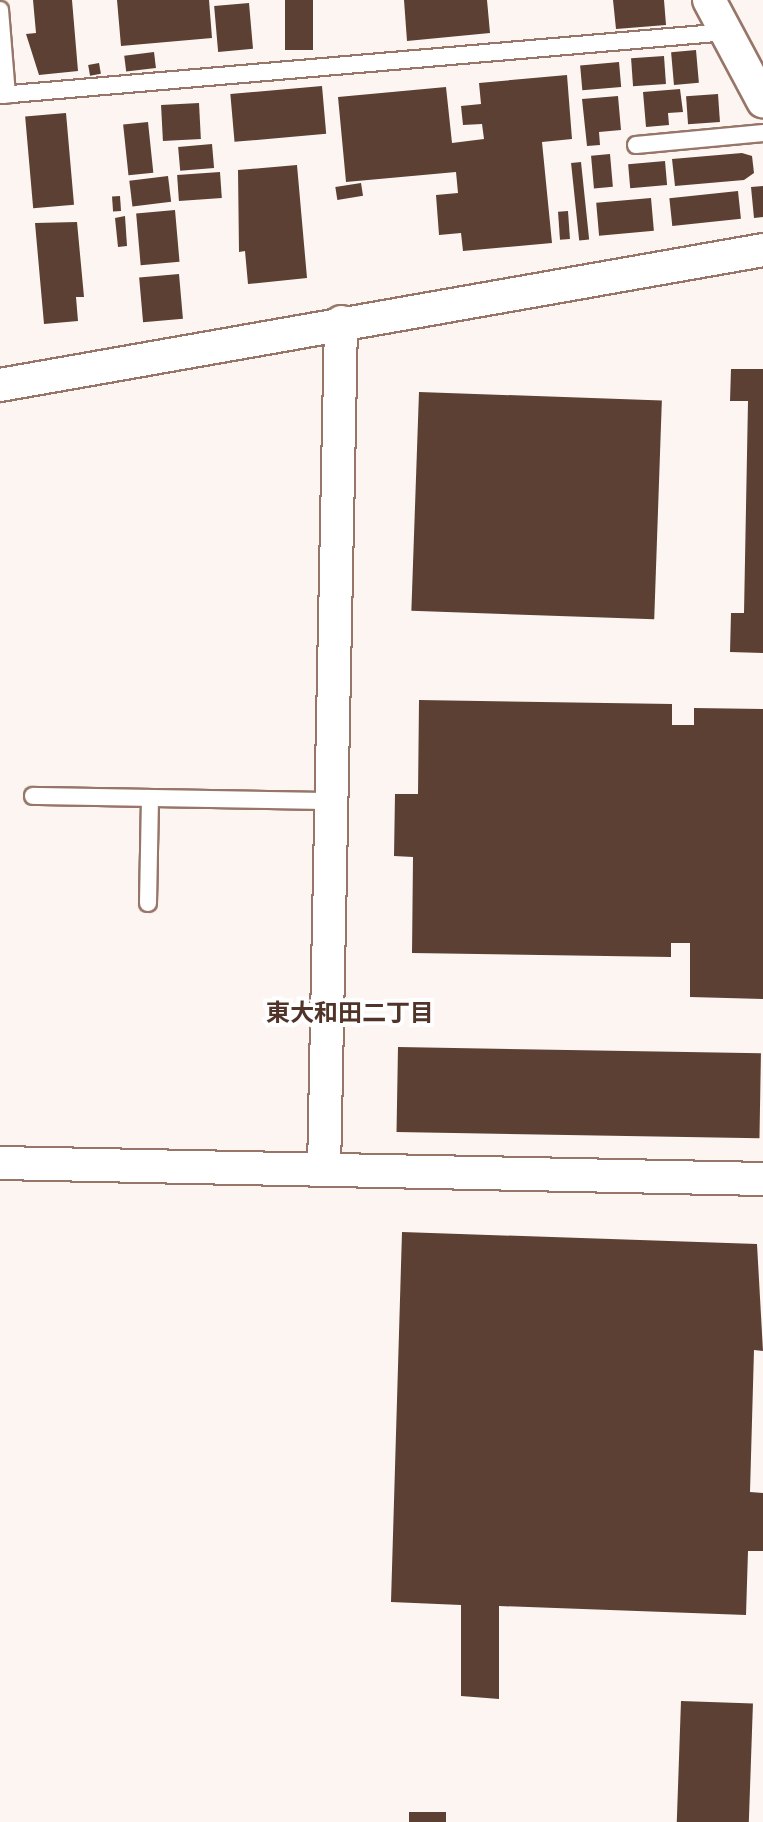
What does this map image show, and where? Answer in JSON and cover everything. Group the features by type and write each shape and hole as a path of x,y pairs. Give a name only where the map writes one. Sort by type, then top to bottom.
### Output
{"street":[{"path":"709,0 763,101"},
{"path":"0,385 341,322 763,250"},
{"path":"324,1170 341,322"},
{"path":"0,1163 763,1179"}],"lane":[{"path":"0,10 4,95 727,32"},
{"path":"636,145 763,133"},
{"path":"33,796 331,801"},
{"path":"148,903 150,798"}],"building":[{"path":"33,0 72,0 78,71 39,75 26,34 36,33"},
{"path":"117,0 209,0 212,38 121,46"},
{"path":"285,0 313,0 313,50 285,50"},
{"path":"404,0 487,0 490,33 407,41"},
{"path":"613,0 664,0 666,25 616,29"},
{"path":"249,3 253,49 218,52 214,6"},
{"path":"696,50 699,83 674,85 671,52"},
{"path":"154,52 156,68 126,72 124,56"},
{"path":"664,56 666,84 633,86 631,58"},
{"path":"619,62 621,87 582,90 580,65"},
{"path":"99,63 101,74 90,76 88,65"},
{"path":"567,75 572,139 542,142 552,243 463,251 461,233 439,235 436,195 458,193 456,172 346,182 338,97 446,87 452,143 484,139 482,124 463,125 461,106 481,104 479,83"},
{"path":"322,86 326,134 235,142 230,94"},
{"path":"680,89 683,112 668,113 669,125 646,127 643,92"},
{"path":"718,94 720,122 688,124 686,96"},
{"path":"618,96 621,130 599,132 600,145 587,146 582,99"},
{"path":"199,103 201,139 163,141 161,105"},
{"path":"66,113 74,205 33,208 25,117"},
{"path":"148,122 153,173 128,175 123,125"},
{"path":"212,144 214,168 180,171 178,147"},
{"path":"742,153 752,156 754,173 744,180 675,186 672,159"},
{"path":"610,154 613,187 594,189 591,156"},
{"path":"665,161 667,185 630,188 628,164"},
{"path":"581,162 589,240 579,241 571,163"},
{"path":"297,165 307,278 248,284 245,251 239,252 238,170"},
{"path":"220,172 222,198 179,201 177,175"},
{"path":"168,176 171,202 132,207 129,181"},
{"path":"361,183 363,196 337,200 335,187"},
{"path":"763,186 763,217 754,218 751,187"},
{"path":"738,191 741,219 672,226 669,198"},
{"path":"120,196 121,211 113,212 112,197"},
{"path":"651,198 654,231 599,236 596,203"},
{"path":"175,210 180,262 141,265 136,213"},
{"path":"568,211 570,239 560,240 558,212"},
{"path":"125,216 127,246 118,247 115,218"},
{"path":"77,222 84,297 76,297 78,321 44,324 35,223"},
{"path":"179,274 183,319 143,322 139,277"},
{"path":"731,369 763,369 763,653 730,652 731,613 744,613 748,401 730,401"},
{"path":"419,392 662,400 654,619 411,611"},
{"path":"419,700 672,704 672,725 694,725 694,708 763,709 763,999 690,997 690,943 671,943 671,957 412,953 413,857 394,856 395,794 418,794"},
{"path":"398,1047 761,1053 759,1138 397,1132"},
{"path":"402,1232 757,1244 763,1351 754,1350 750,1492 763,1493 763,1551 748,1551 746,1615 499,1606 499,1699 461,1696 461,1605 391,1602"},
{"path":"681,1701 753,1704 749,1822 677,1822"},
{"path":"409,1812 446,1812 446,1822 409,1822"}],"district":[{"name":"東大和田二丁目","path":"350,1013"}]}
